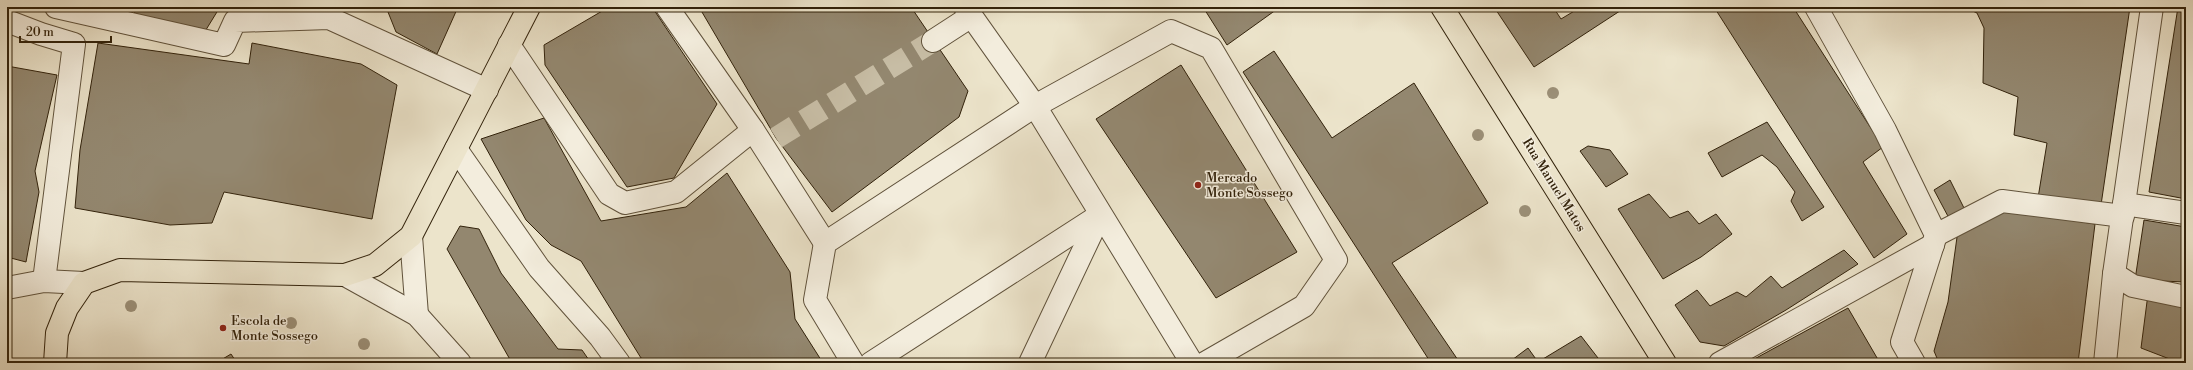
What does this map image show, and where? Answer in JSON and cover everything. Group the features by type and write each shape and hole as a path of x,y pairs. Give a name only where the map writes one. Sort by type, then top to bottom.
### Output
{"main road":[{"path":"55,363 57,333 67,308 84,283 120,270 345,275 375,265 411,236 529,7"},
{"name":"Rua Manuel Matos","path":"1442,7 1665,363"}],"street":[{"path":"41,34 47,7"},
{"path":"56,7 224,45 235,21 330,13 487,90"},
{"path":"667,7 764,138 825,243 815,300 852,363"},
{"path":"1816,7 1885,130 1934,240 1902,342 1914,363"},
{"path":"2105,363 2114,274 2152,7"},
{"path":"933,41 968,12 1035,106 1100,215 1192,363"},
{"path":"7,21 41,34 74,44 44,281"},
{"path":"825,243 1035,106 1171,32 1211,48 1336,260 1304,306 1205,363"},
{"path":"510,45 609,194 625,202 676,192 764,138"},
{"path":"456,149 539,268 600,337 619,363"},
{"path":"1720,363 2002,201 2186,213"},
{"path":"871,363 1100,215"},
{"path":"1030,363 1100,215"},
{"path":"411,236 417,315"},
{"path":"2114,274 2133,286 2186,297"},
{"path":"345,275 417,315 460,363"},
{"path":"7,288 44,281 84,283"}],"building":[{"path":"131,7 220,7 204,33 137,16"},
{"path":"267,7 286,7 285,11"},
{"path":"386,7 458,7 437,54 396,32"},
{"path":"609,7 652,7 717,104 674,178 627,187 545,65 544,45"},
{"path":"699,7 911,7 968,91 959,117 832,212 776,138"},
{"path":"1203,7 1280,7 1227,45"},
{"path":"1494,7 1553,7 1561,19 1581,7 1626,7 1534,67"},
{"path":"1714,7 1793,7 1883,147 1863,162 1907,234 1874,258"},
{"path":"1964,7 2130,7 2101,205 2038,198 2047,143 2014,135 2018,97 1983,83 1984,28 1977,13"},
{"path":"2178,7 2186,7 2186,199 2149,192"},
{"path":"98,43 249,64 252,43 361,64 397,85 372,219 224,192 212,223 170,225 75,208 80,150"},
{"path":"1274,51 1332,138 1414,83 1488,203 1392,263 1460,363 1431,363 1243,72"},
{"name":"Mercado Monte Sossego","path":"1181,65 1297,252 1216,298 1096,119"},
{"path":"7,66 57,75 35,171 39,192 26,262 7,257"},
{"path":"544,118 601,221 686,207 727,173 790,272 795,319 823,363 651,363 641,358 581,261 551,245 526,220 481,139"},
{"path":"1767,122 1824,207 1802,221 1791,201 1795,192 1777,167 1762,155 1722,177 1708,153"},
{"path":"1588,146 1610,150 1628,174 1606,187 1580,151"},
{"path":"1950,180 1965,210 1950,220 1934,190"},
{"path":"1649,194 1670,218 1688,211 1699,224 1716,214 1732,234 1701,257 1663,279 1618,209"},
{"path":"2001,209 2095,224 2078,363 1939,363 1934,351 1948,302 1958,230"},
{"path":"2144,220 2186,227 2186,282 2135,280"},
{"path":"460,226 479,229 501,273 558,349 582,350 591,363 512,363 447,249"},
{"path":"1844,250 1858,264 1786,310 1724,346 1700,342 1675,305 1697,290 1710,306 1737,292 1746,297 1771,276 1782,288"},
{"path":"2148,294 2186,307 2186,363 2180,363 2141,348"},
{"path":"1848,308 1880,363 1747,363"},
{"path":"1581,336 1598,358 1590,363 1508,363 1528,348 1538,362"},
{"path":"231,354 237,363 216,363"}],"tunnel":[{"path":"776,138 933,41"}],"place":[{"name":"Mercado Monte Sossego","path":"1198,185"},
{"name":"Escola de Monte Sossego","path":"223,328"}]}
